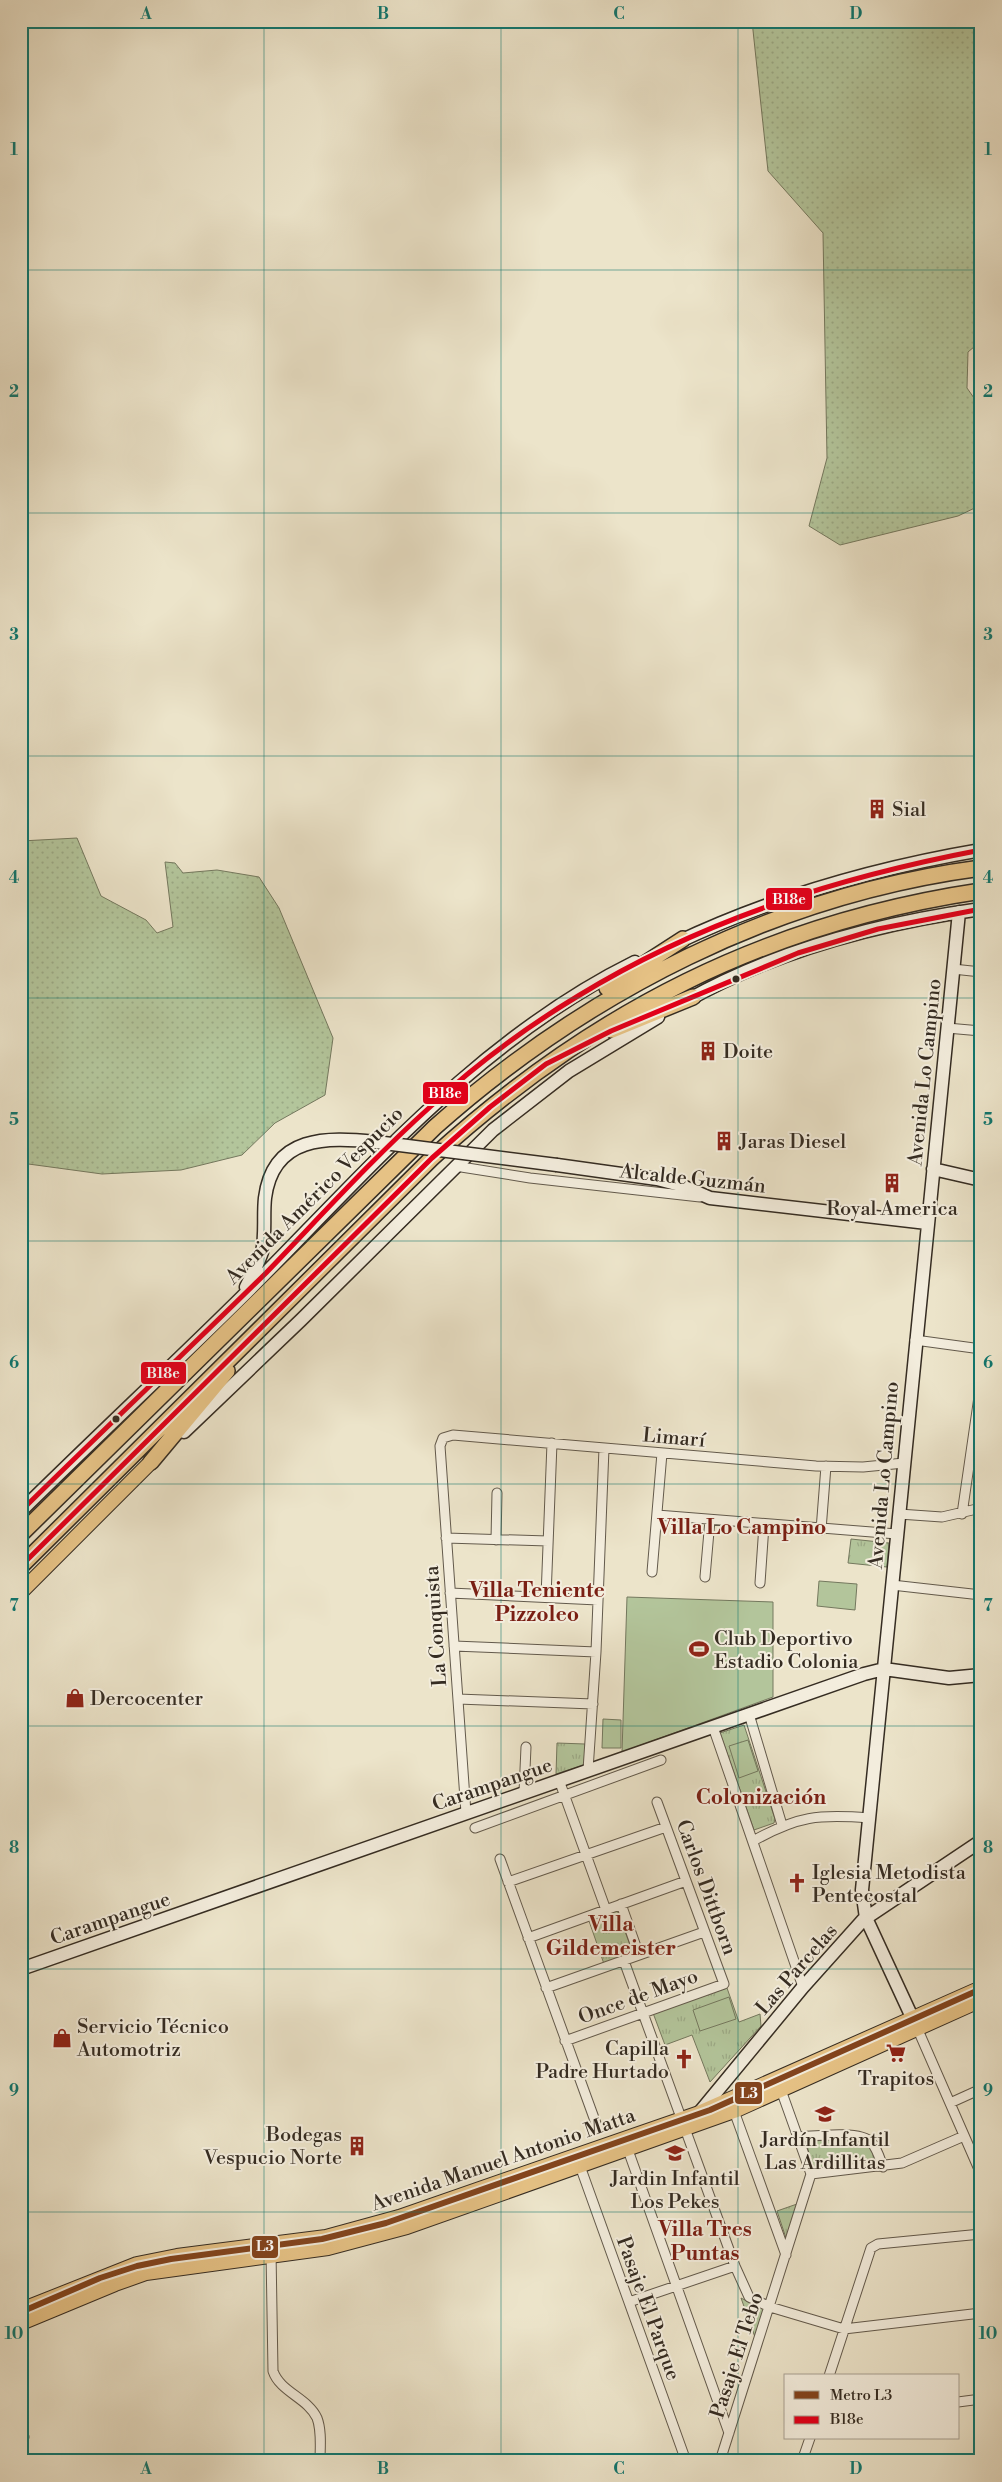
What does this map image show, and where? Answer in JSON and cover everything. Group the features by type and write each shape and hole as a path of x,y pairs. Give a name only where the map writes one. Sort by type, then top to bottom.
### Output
{"highway":[{"path":"529,1050 587,1011 634,984 736,934 798,911 859,893 919,878 981,868"},
{"path":"21,1566 432,1158 490,1107 546,1064 592,1033 637,1007 747,953 803,932 868,913 919,901 981,891"},
{"path":"21,1534 425,1137 477,1090 529,1050 581,1006 683,940"},
{"path":"546,1064 611,1031 693,997"},
{"path":"151,1462 214,1388 256,1331"}],"main road":[{"name":"Avenida Américo Vespucio","path":"21,1511 241,1298 414,1122 462,1078 515,1037 571,1000 632,964 748,912 816,888 886,868 981,850"},
{"path":"21,1592 151,1462 300,1320 455,1166 505,1120 570,1071 615,1041 693,997 767,964 878,929 981,909"},
{"name":"Avenida Lo Campino","path":"915,2024 866,1918 862,1890 915,1340 959,912"},
{"path":"241,1298 262,1252 267,1190 272,1174 281,1160 299,1146 319,1140 341,1139 376,1142 657,1179 680,1185 710,1198"},
{"path":"933,1169 981,1180"},
{"name":"Alcalde Guzmán","path":"710,1198 927,1223"},
{"name":"Carampangue","path":"21,1969 466,1812 884,1669 949,1678 981,1675"},
{"name":"Las Parcelas","path":"698,2113 803,1987 866,1918 981,1841"},
{"name":"Avenida Manuel Antonio Matta","path":"21,2324 115,2284 146,2273 271,2251 376,2224 684,2124 734,2110 781,2090 915,2024 981,1988"},
{"name":"Avenida Manuel Antonio Matta","path":"21,2310 137,2264 177,2256 271,2251 361,2241 628,2150 684,2124 698,2113 915,2024 981,2000"}],"street":[{"path":"953,969 981,972"},
{"path":"947,1028 981,1031"},
{"name":"Alcalde Guzmán","path":"455,1166 530,1178 710,1198"},
{"path":"915,1340 980,1349 981,1333"},
{"path":"962,1514 981,1382"},
{"name":"Limarí","path":"443,1438 453,1435 826,1466 863,1467 904,1463"},
{"name":"La Conquista","path":"443,1438 440,1446 466,1812"},
{"path":"546,1598 552,1443"},
{"path":"588,1770 596,1652 604,1448"},
{"path":"652,1572 662,1453"},
{"path":"821,1530 826,1466"},
{"path":"496,1540 497,1494"},
{"path":"899,1514 930,1517 962,1514 981,1508"},
{"path":"657,1515 821,1530 897,1534"},
{"path":"705,1577 710,1520"},
{"path":"760,1583 764,1525"},
{"path":"446,1538 548,1541"},
{"path":"892,1585 981,1595"},
{"path":"450,1593 598,1600"},
{"path":"454,1646 596,1652"},
{"path":"458,1699 593,1704"},
{"path":"749,1714 782,1824"},
{"path":"713,1727 803,1987"},
{"path":"524,1792 526,1746"},
{"name":"Carampangue","path":"475,1828 661,1760"},
{"path":"559,1780 606,1910"},
{"name":"Carlos Dittborn","path":"657,1802 724,1984"},
{"path":"753,1841 782,1824 812,1817 839,1815 869,1818"},
{"path":"508,1882 666,1826"},
{"path":"500,1859 598,2129"},
{"path":"528,1938 686,1881"},
{"path":"621,1904 639,1955"},
{"path":"546,1988 704,1932"},
{"path":"624,1961 749,2297 770,2307 844,2328 981,2313"},
{"name":"Once de Mayo","path":"565,2040 724,1984"},
{"path":"915,2024 981,2174"},
{"path":"950,2103 981,2089"},
{"path":"781,2090 812,2174 883,2167 908,2162 964,2136"},
{"path":"734,2110 786,2255"},
{"path":"798,2137 852,2135 866,2138 873,2144 883,2167"},
{"path":"628,2150 730,2433"},
{"name":"Pasaje El Parque","path":"580,2166 686,2461"},
{"name":"Pasaje El Tebo","path":"720,2461 812,2174"},
{"path":"831,2374 869,2250 873,2246 981,2234"},
{"path":"271,2251 273,2371 279,2382 316,2415 319,2426 320,2461"},
{"path":"629,2302 736,2266"},
{"path":"960,2402 981,2399"},
{"path":"802,2461 809,2440"}],"green space":[{"path":"752,21 981,21 981,341 968,352 967,388 981,408 981,505 958,516 840,545 809,526 827,458 823,233 768,171"},
{"path":"77,838 101,896 146,920 157,933 173,927 165,862 175,863 183,873 217,870 259,877 279,908 333,1038 325,1095 275,1123 242,1155 181,1170 102,1174 21,1163 21,841"},
{"path":"851,1539 889,1543 887,1567 848,1563"},
{"path":"819,1581 857,1584 855,1610 817,1606"},
{"name":"Club Deportivo Estadio Colonia","path":"627,1597 773,1602 773,1697 622,1752"},
{"path":"603,1719 621,1720 621,1748 602,1748"},
{"path":"744,1725 775,1819 774,1823 754,1830 720,1733"},
{"path":"748,1740 758,1771 739,1778 729,1746"},
{"path":"557,1743 585,1744 584,1765 556,1774"},
{"path":"617,1910 633,1953 604,1964 589,1921"},
{"path":"727,1988 739,2022 760,2014 761,2026 710,2082 692,2035 665,2045 653,2013"},
{"path":"729,1997 736,2019 700,2031 693,2010"},
{"path":"860,2138 869,2143 877,2164 813,2170 806,2141"},
{"path":"797,2204 786,2238 777,2211"},
{"path":"741,2298 764,2310 756,2340"}],"metro line":[{"name":"L3","path":"21,2312 100,2278 137,2266 171,2259 322,2239 386,2223 710,2110 981,1989"}],"transit line":[{"name":"B18e","path":"21,1511 266,1273 367,1168 447,1091 501,1048 539,1021 625,969 673,945 723,924 824,888 928,861 981,850"},
{"name":"B18e","path":"21,1566 432,1158 490,1107 546,1064 611,1031 798,953 878,929 981,909"}],"place":[{"name":"Sial","path":"877,809"},
{"name":"Doite","path":"708,1051"},
{"name":"Jaras Diesel","path":"724,1141"},
{"name":"Royal America","path":"892,1183"},
{"name":"Club Deportivo Estadio Colonia","path":"699,1649"},
{"name":"Dercocenter","path":"75,1698"},
{"name":"Iglesia Metodista Pentecostal","path":"797,1883"},
{"name":"Servicio Técnico Automotriz","path":"62,2038"},
{"name":"Trapitos","path":"896,2053"},
{"name":"Capilla Padre Hurtado","path":"684,2059"},
{"name":"Jardín Infantil Las Ardillitas","path":"825,2114"},
{"name":"Bodegas Vespucio Norte","path":"357,2146"},
{"name":"Jardin Infantil Los Pekes","path":"675,2153"}],"district":[{"name":"Villa Lo Campino","path":"742,1527"},
{"name":"Villa Teniente Pizzoleo","path":"537,1602"},
{"name":"Colonización","path":"761,1797"},
{"name":"Villa Gildemeister","path":"611,1936"},
{"name":"Villa Tres Puntas","path":"705,2241"}]}
